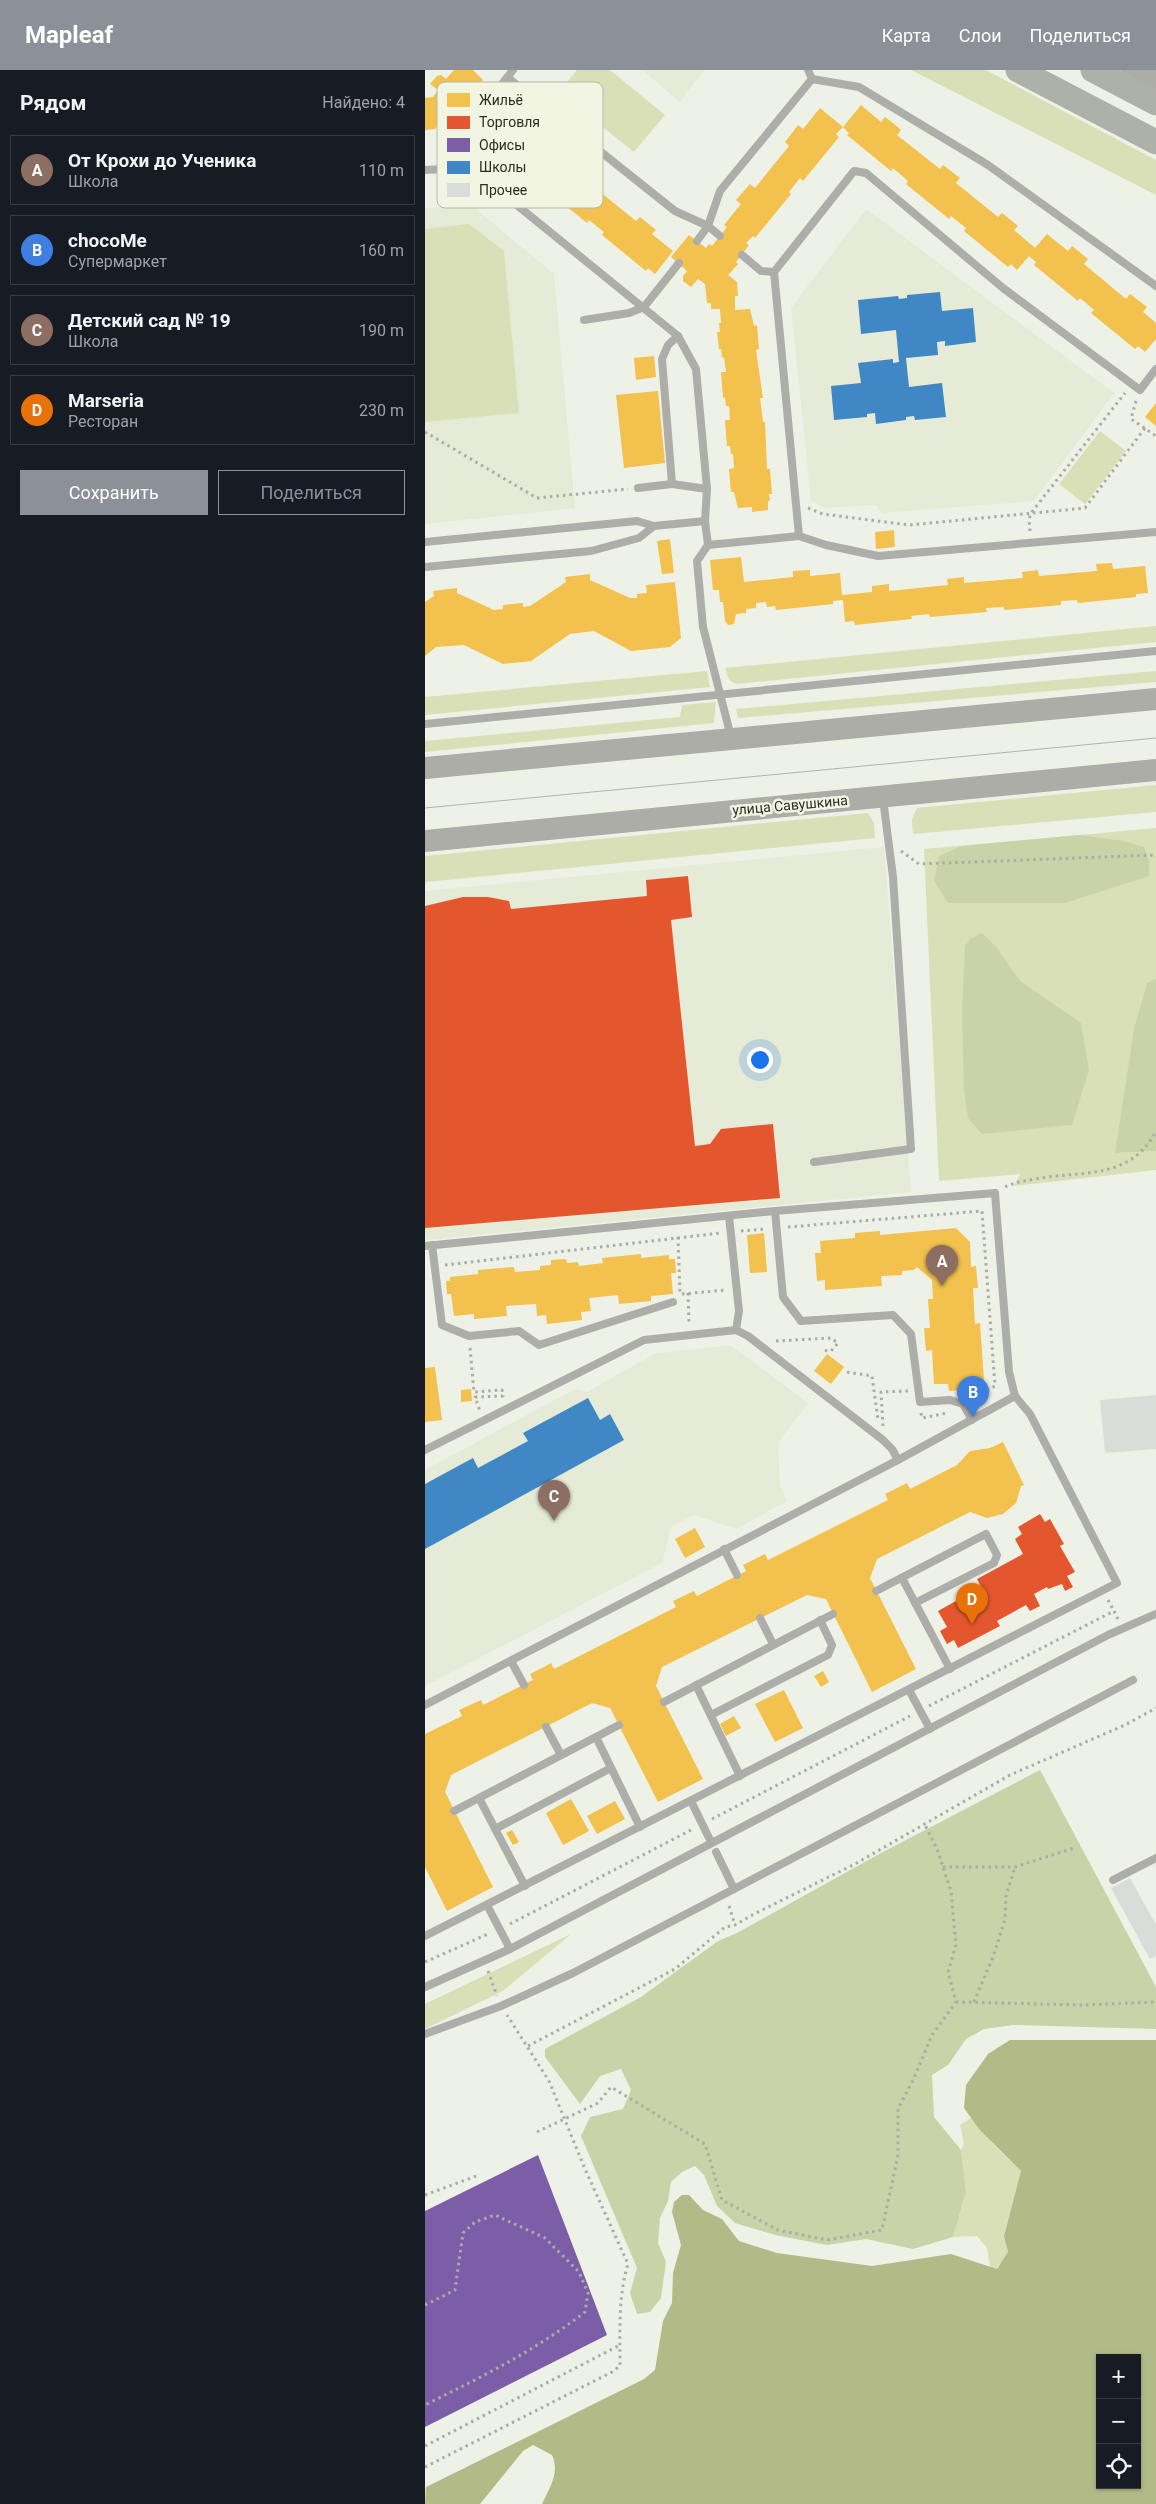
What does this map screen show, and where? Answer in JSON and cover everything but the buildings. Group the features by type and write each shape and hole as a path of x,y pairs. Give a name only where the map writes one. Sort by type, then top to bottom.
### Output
{"main road":[{"path":"1018,70 1156,142"},
{"path":"1093,70 1156,103"},
{"path":"1132,70 1156,82"},
{"path":"425,768 1156,699"},
{"name":"улица Савушкина","path":"425,841 1156,770"}],"lane":[{"path":"505,82 513,70"},
{"path":"808,70 812,79"},
{"path":"508,78 513,82"},
{"path":"697,241 708,226 720,191 812,79"},
{"path":"812,79 859,87 989,165 1156,286"},
{"path":"603,154 675,211 708,226 720,236"},
{"path":"799,536 774,272 854,171 866,173 1003,288 1139,390 1156,369"},
{"path":"521,208 679,336 689,352 696,369 707,490 705,521 708,545 697,560 703,627 722,695 731,739"},
{"path":"741,254 761,270 774,272"},
{"path":"584,320 629,313 644,307 679,263"},
{"path":"673,484 662,359 668,345 679,336"},
{"path":"638,488 673,484 707,490"},
{"path":"425,542 637,521 654,526 705,521"},
{"path":"425,567 591,551 639,538 654,526"},
{"path":"708,545 799,536 878,556 1156,532"},
{"path":"425,724 1156,651"},
{"path":"814,1162 911,1149 893,877 883,796"},
{"path":"426,1932 525,1886 1117,1583 1030,1414 1015,1396 1009,1372 995,1193 775,1211 429,1245 442,1326 469,1336 519,1331 539,1345 673,1302"},
{"path":"775,1211 783,1297 801,1321 893,1315 911,1334 920,1402 950,1400 963,1404 972,1420"},
{"path":"729,1216 739,1312 736,1330"},
{"path":"425,1450 644,1340 736,1330 756,1342 883,1440 892,1449 898,1460"},
{"path":"425,1705 898,1460 1015,1396"},
{"path":"876,1591 986,1534 997,1555 994,1563 915,1603"},
{"path":"724,1550 737,1575"},
{"path":"902,1578 950,1669"},
{"path":"664,1702 833,1614"},
{"path":"425,1987 510,1949 711,1842 1123,1628 1156,1614"},
{"path":"760,1618 773,1644"},
{"path":"711,1715 828,1655 832,1645 820,1620"},
{"path":"511,1660 524,1685"},
{"path":"425,2034 501,2006 573,1974 1133,1680"},
{"path":"696,1685 740,1776"},
{"path":"909,1690 930,1729"},
{"path":"454,1811 619,1725"},
{"path":"546,1726 561,1755"},
{"path":"596,1737 640,1827"},
{"path":"495,1828 611,1768"},
{"path":"479,1798 525,1886"},
{"path":"691,1801 711,1842"},
{"path":"716,1852 735,1888"},
{"path":"1113,1880 1156,1858"},
{"path":"487,1905 510,1949"}],"path":[{"path":"1029,519 1031,513 1132,385"},
{"path":"1139,390 1131,419 1156,436"},
{"path":"796,503 823,514 909,525 1085,508 1145,428"},
{"path":"425,432 537,498 638,488"},
{"path":"888,841 919,864 1156,855"},
{"path":"1013,1183 1115,1169 1138,1156 1150,1142 1156,1131"},
{"path":"678,1237 680,1294"},
{"path":"688,1311 688,1293 736,1289"},
{"path":"469,1336 474,1392 502,1390 503,1396 475,1397"},
{"path":"771,1338 778,1343 831,1338 838,1343 831,1352 821,1350"},
{"path":"847,1372 872,1376 877,1419 883,1425"},
{"path":"883,1416 881,1392 918,1390"},
{"path":"922,1418 944,1415"},
{"path":"425,1962 500,1929 1114,1611 1123,1628"},
{"path":"528,2046 675,1970 725,1927 735,1925 855,1864 1010,1775 1125,1725 1156,1708"},
{"path":"537,2132 597,2103 611,2087 705,2144 722,2200 778,2230 827,2240 882,2230 898,2155 898,2108 914,2078 932,2035 955,2002 948,1972 956,1945 951,1891 924,1823"},
{"path":"943,1867 1015,1867 1074,1848"},
{"path":"974,2002 993,1957 1005,1920 1006,1896 1015,1867"},
{"path":"725,1893 735,1925"},
{"path":"425,2467 613,2372 620,2366 618,2346 622,2312 622,2284 628,2264 585,2169 549,2081 501,2006 484,1962"},
{"path":"955,2002 1083,2005 1154,2002"},
{"path":"425,2195 479,2175"},
{"path":"425,2305 455,2290 463,2233 475,2222 495,2215 545,2238 579,2272 588,2293 585,2312 558,2333 516,2360 425,2405"},
{"path":"425,2446 618,2346"}],"shaded area":[{"path":"577,70 610,70 665,115 634,152 603,127 603,82 567,82"},
{"path":"642,70 704,70 680,102"},
{"path":"911,70 986,70 1156,160 1156,195"},
{"path":"425,208 475,208 554,274 575,508 425,524"},
{"path":"866,209 1114,393 1034,501 882,513 875,505 824,508 811,500 791,308"},
{"path":"469,224 504,251 519,413 425,422 425,229"},
{"path":"1100,431 1126,451 1085,504 1059,484"},
{"path":"1156,626 1156,642 736,684 729,680 725,668"},
{"path":"707,671 710,687 425,715 425,697"},
{"path":"1156,671 1156,682 738,718 736,709"},
{"path":"716,702 714,723 425,752 425,741 680,717 682,705"},
{"path":"1156,785 1156,812 913,834 912,819 917,808"},
{"path":"868,813 874,823 875,838 425,882 425,856"},
{"path":"1156,828 1156,978 1147,983 1115,1153 1156,1151 1156,1170 1014,1186 1020,1174 939,1181 924,849"},
{"path":"1079,835 1124,841 1144,847 1149,860 1149,876 1065,903 948,903 934,881 939,856 962,846"},
{"path":"884,847 911,1192 425,1240 425,891"},
{"path":"982,933 996,947 1020,981 1081,1023 1089,1070 1072,1125 982,1134 968,1118 964,1090 962,1012 965,946 970,939"},
{"path":"1156,978 1156,1151 1115,1153 1134,1029 1147,983"},
{"path":"730,1345 808,1403 778,1443 780,1486 787,1501 736,1529 694,1515 671,1527 662,1563 425,1686 425,1470 575,1389 587,1392 654,1354"},
{"path":"1040,1770 1156,1987 1156,2029 1013,2025 984,2029 966,2039 948,2065 932,2075 934,2117 961,2150 966,2192 953,2237 913,2249 866,2239 827,2245 775,2235 735,2223 717,2206 704,2175 695,2166 682,2172 671,2182 668,2201 660,2218 658,2243 666,2262 661,2298 650,2312 637,2314 630,2293 637,2268 581,2136 590,2117 623,2109 631,2090 621,2069 600,2076 580,2104 545,2057 545,2049 641,1997 718,1941 737,1933 881,1853"},
{"path":"571,1934 503,1991 425,2029 425,2004"},
{"path":"1010,2040 1156,2040 1156,2504 542,2504 551,2486 555,2468 552,2455 533,2445 523,2451 480,2504 425,2504 426,2487 644,2379 655,2370 663,2321 672,2303 673,2273 681,2245 672,2212 674,2202 682,2195 689,2195 703,2210 722,2219 739,2241 777,2253 872,2266 951,2254 997,2269 1008,2252 1004,2236 1021,2171 979,2129 964,2108 966,2085 988,2054"},
{"path":"971,2118 997,2148 1021,2171 1004,2236 1009,2252 996,2269 990,2268 987,2248 977,2236 953,2237 966,2192 961,2150 964,2143 960,2125"}],"tram line":[{"path":"425,808 1156,738"}],"place":[{"name":"От Крохи до Ученика","path":"942,1286"},
{"name":"chocoMe","path":"973,1417"},
{"name":"Детский сад № 19","path":"554,1521"},
{"name":"Marseria","path":"972,1624"}]}
